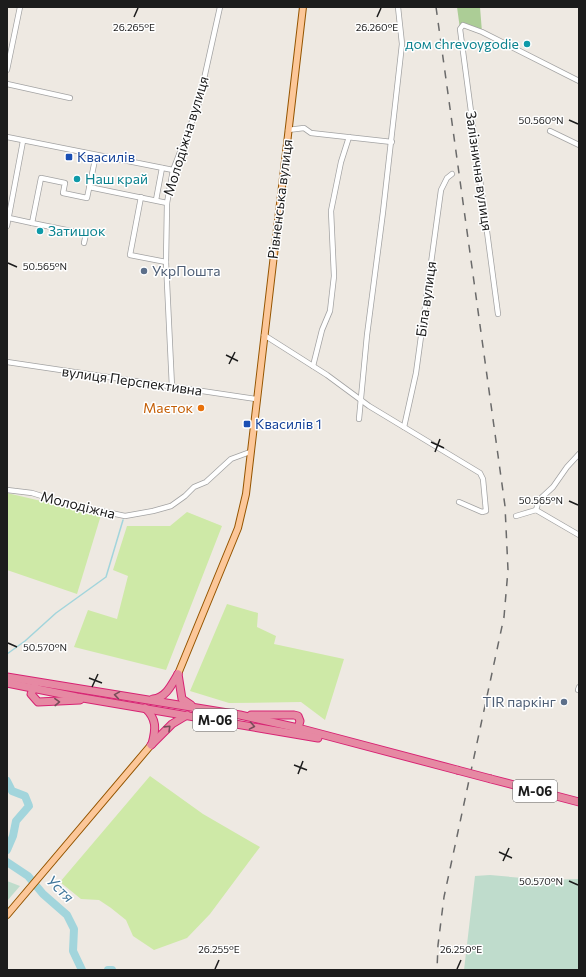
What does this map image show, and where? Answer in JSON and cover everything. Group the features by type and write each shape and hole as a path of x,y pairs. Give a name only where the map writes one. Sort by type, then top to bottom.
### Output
{"highway":[{"path":"139,699 161,698 168,691 178,674"},
{"path":"178,674 182,699 197,708"},
{"name":"М-06","path":"7,678 37,681 197,708 298,728 579,802"},
{"path":"37,681 32,688 31,694 35,700 40,702 93,700"},
{"name":"М-06","path":"7,683 93,700 364,746"},
{"path":"144,708 152,716 156,724 151,745"},
{"path":"151,745 172,724 187,715"},
{"path":"240,716 298,716 300,721 298,728 286,732"}],"main road":[{"name":"Рівненська вулиця","path":"178,674 238,528 246,494 303,7"},
{"path":"7,915 151,745"}],"street":[{"path":"7,70 20,7"},
{"name":"Молодіжна вулиця","path":"172,387 166,262 167,203 174,170 198,105 220,7"},
{"path":"359,419 367,335 392,142 402,44 398,7"},
{"name":"Залізнична вулиця","path":"498,314 460,29 463,25 482,32 579,81"},
{"path":"7,84 70,98"},
{"path":"288,130 304,128 311,133 392,142"},
{"path":"550,131 579,145"},
{"path":"7,137 174,170"},
{"path":"313,366 322,330 330,311 334,276 331,212 341,162 349,137"},
{"path":"7,226 24,141"},
{"path":"32,223 41,178 65,182 63,194 87,198 96,155"},
{"path":"156,200 162,168"},
{"name":"Біла вулиця","path":"404,427 416,373 441,190 447,178 452,174"},
{"path":"90,187 167,203"},
{"path":"141,197 130,255 166,262"},
{"path":"9,218 86,234 84,243"},
{"path":"264,335 313,366 361,400 480,473 483,479 486,511 482,512 460,502"},
{"name":"вулиця Перспективна","path":"7,362 256,399"},
{"name":"Молодіжна","path":"7,490 32,493 64,503 125,516 171,506 185,496 194,487 206,482 231,459 250,452"},
{"path":"536,510 539,500 553,487 567,467 579,454"},
{"path":"516,516 536,510 579,535"}],"green space":[{"path":"457,7 480,7 482,32 463,25 460,29"},
{"path":"7,493 101,515 77,594 7,570"},
{"path":"187,512 222,526 166,670 74,647 88,610 117,619 128,576 113,570 127,526 170,526"},
{"path":"227,604 258,613 257,627 276,636 274,644 344,659 325,720 301,702 229,703 190,691"},
{"path":"150,776 203,814 260,847 210,914 187,938 154,950 133,936 126,920 111,908 99,900 81,899 60,882"},
{"path":"490,875 545,880 579,879 579,970 464,970 475,876"},
{"path":"7,881 20,886 7,901"}],"waterway":[{"path":"7,654 25,641 56,613 106,577 123,520"},
{"name":"Устя","path":"7,781 12,791 25,796 29,806 16,821 13,836 7,850"},
{"name":"Устя","path":"7,862 28,876 43,894 67,915 74,929 73,951 82,970"}],"railway":[{"path":"436,7 505,506 508,570 504,617 444,897 438,945 437,970"}],"place":[{"name":"дом chrevoygodie","path":"527,44"},
{"name":"Квасилів","path":"69,157"},
{"name":"Наш край","path":"77,179"},
{"name":"Затишок","path":"40,231"},
{"name":"УкрПошта","path":"144,271"},
{"name":"Маєток","path":"201,408"},
{"name":"Квасилів 1","path":"247,424"},
{"name":"TIR паркінг","path":"564,702"}]}
